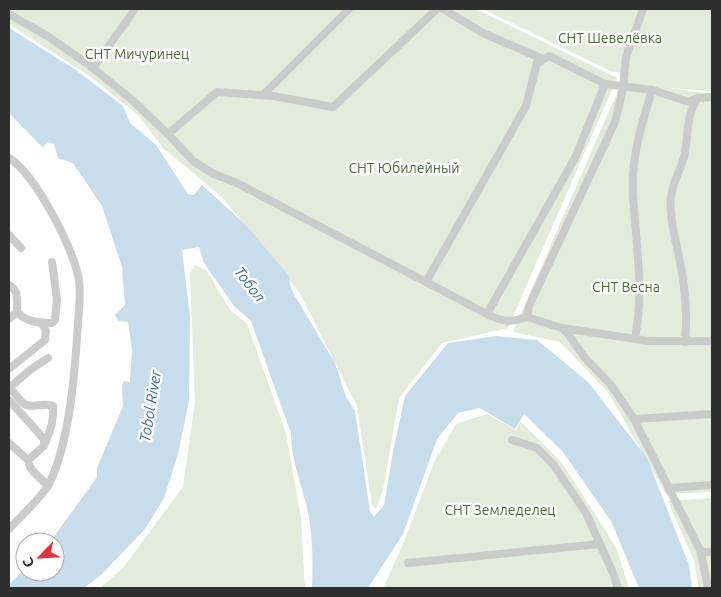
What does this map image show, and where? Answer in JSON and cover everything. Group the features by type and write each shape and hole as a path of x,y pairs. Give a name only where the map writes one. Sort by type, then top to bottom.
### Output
{"street":[{"path":"93,68 135,9"},
{"path":"263,95 349,9"},
{"path":"168,134 217,92 263,95 333,107 437,9"},
{"path":"443,9 485,34 543,59"},
{"path":"527,317 529,306 615,122 626,57 643,9"},
{"path":"9,14 50,37 93,68 131,99 193,161 214,174 237,183 372,255 502,321 518,320 527,317 562,328 649,341 712,341"},
{"path":"426,282 526,106 537,63 543,59 549,56 605,84 622,88 652,90 689,102 698,98 712,97"},
{"path":"487,314 576,156 605,84"},
{"path":"635,338 640,314 640,295 633,191 636,153 652,90"},
{"path":"685,342 687,315 670,199 675,177 684,157 692,106 698,98"},
{"path":"9,158 20,166 39,193 73,256 80,282 76,356 63,441 56,466 48,486 9,529"},
{"path":"9,234 22,248"},
{"path":"13,311 32,322 52,323 55,320 57,300 52,262"},
{"path":"9,285 15,290 17,302 9,319"},
{"path":"9,369 45,340 46,331 42,323"},
{"path":"562,328 590,363 611,384 634,419 702,552 708,588"},
{"path":"28,460 44,446 44,441 50,432 54,416 53,406 47,404 25,405 9,388 48,358"},
{"path":"9,400 44,441"},
{"path":"634,419 712,414"},
{"path":"512,440 537,448 553,464 586,513 618,588"},
{"path":"9,443 28,460 28,464 34,473 48,486"},
{"path":"669,488 712,485"},
{"path":"408,563 600,544"},
{"path":"702,552 712,552"}],"green space":[{"name":"СНТ Юбилейный","path":"9,9 476,9 617,78 508,328 442,343 399,398 383,490 376,509 372,505 357,406 299,292 223,198 163,148 139,116 91,77 9,24"},
{"name":"СНТ Весна","path":"483,9 712,9 712,91 668,88 712,94 712,492 666,494 608,392 560,342 513,332 626,72 613,72"},
{"path":"195,265 206,270 230,310 247,324 286,433 301,519 305,588 100,588 123,568 183,487 195,403 190,273"},
{"name":"СНТ Земледелец","path":"487,414 516,430 520,421 562,463 616,547 629,588 383,588 401,549 436,458 456,424"},
{"path":"712,498 712,588 699,588 694,561 668,501"}],"water":[{"path":"9,28 76,70 123,106 130,123 156,145 188,194 194,195 202,185 246,225 288,275 292,291 335,363 346,397 355,411 370,511 374,517 384,505 405,396 448,343 496,336 537,340 588,382 647,458 689,565 692,588 639,588 611,521 563,452 524,414 515,429 480,408 458,413 437,439 403,534 368,588 312,588 310,525 294,460 291,433 251,321 234,306 204,263 199,247 182,250 190,317 189,401 178,454 164,498 145,529 101,575 84,588 9,588 9,585 15,579 15,582 65,582 65,532 57,532 97,477 97,468 123,406 122,385 124,381 130,382 132,350 128,322 118,321 115,315 125,305 122,267 102,206 73,163 58,158 54,144 47,142 43,148 9,113"}],"park label":[{"name":"СНТ Шевелёвка","path":"610,38"},
{"name":"СНТ Мичуринец","path":"137,54"}],"water label":[{"name":"Тобол","path":"250,284"},
{"name":"Tobol River","path":"150,406"}]}
